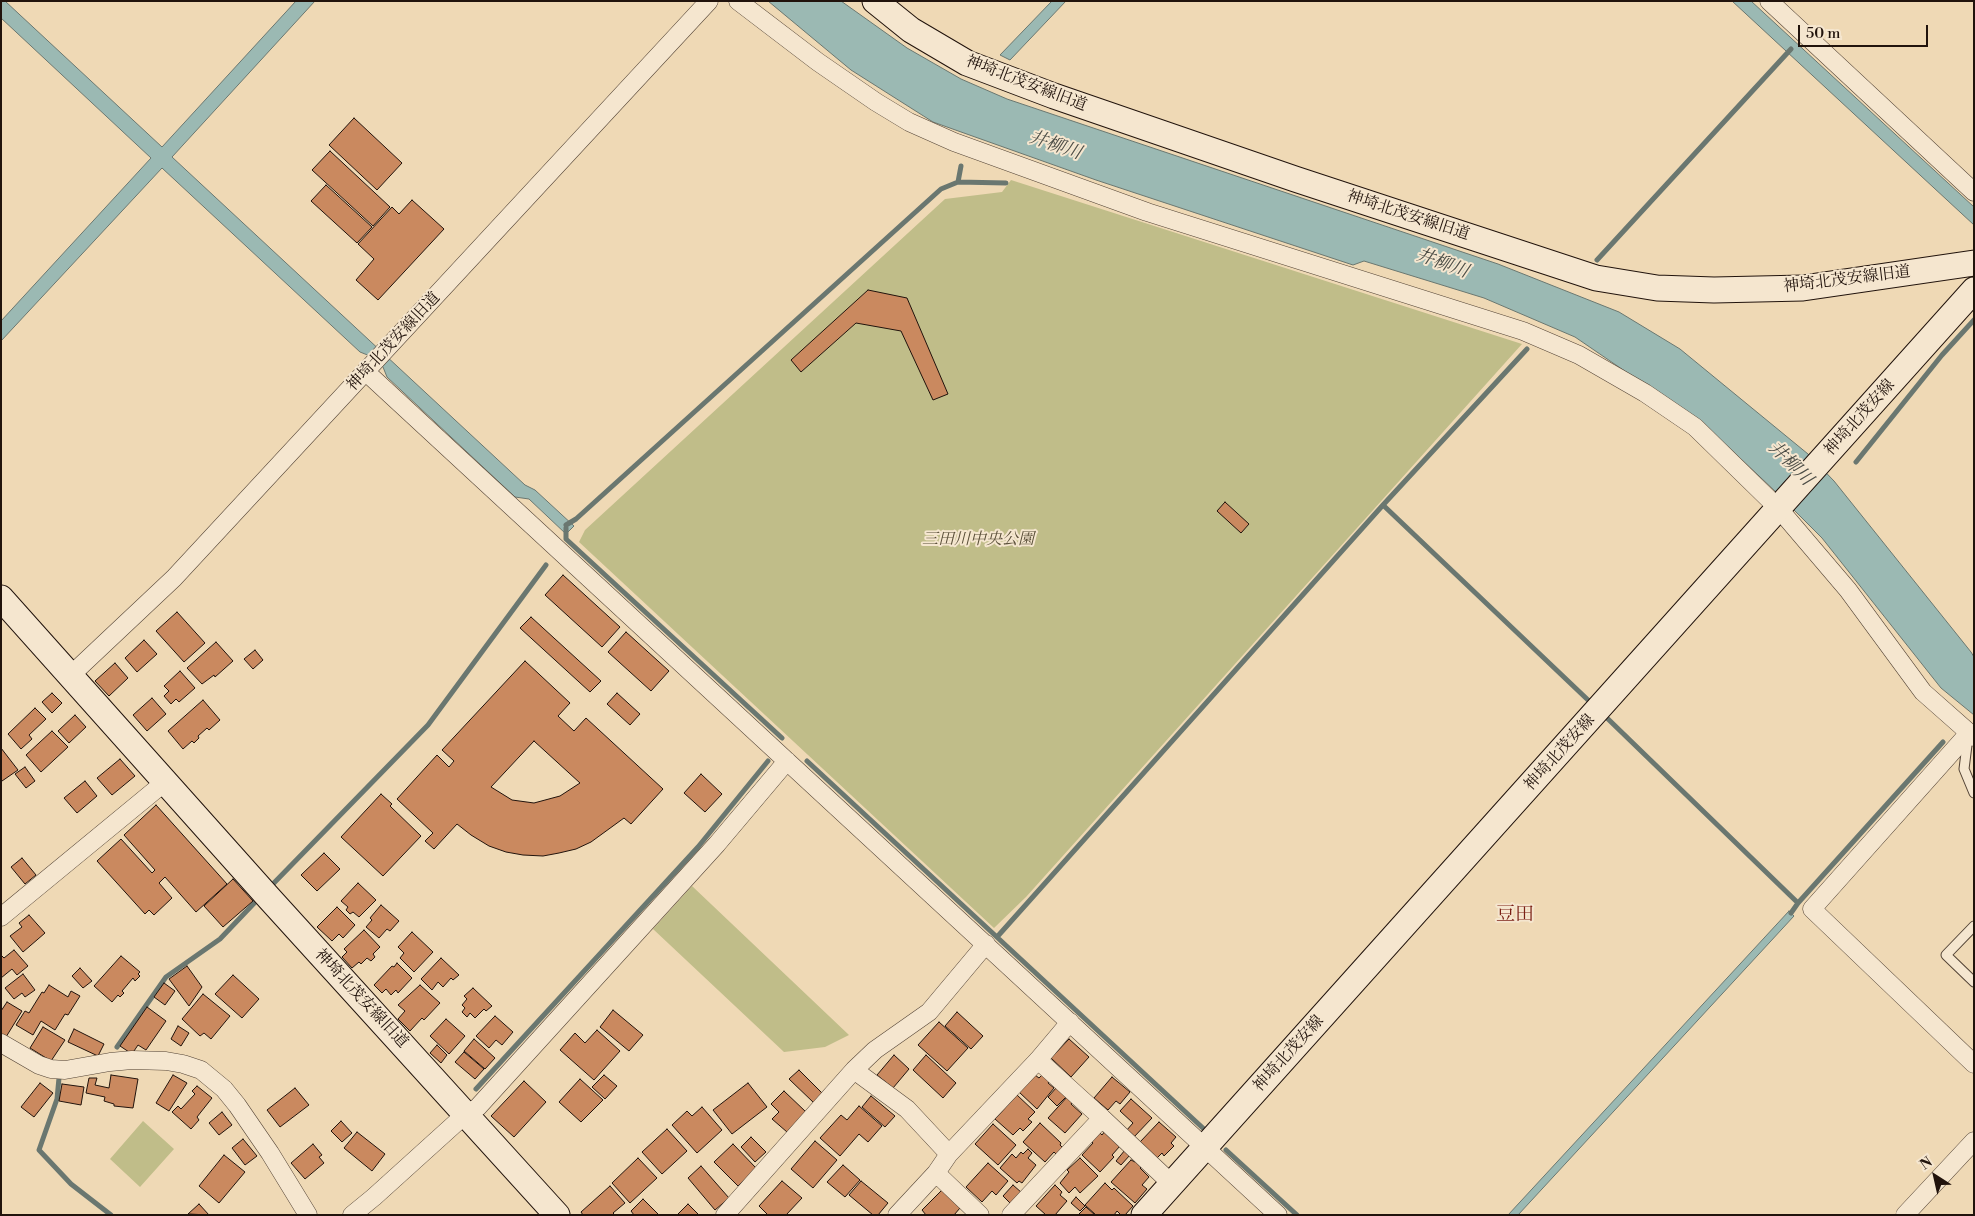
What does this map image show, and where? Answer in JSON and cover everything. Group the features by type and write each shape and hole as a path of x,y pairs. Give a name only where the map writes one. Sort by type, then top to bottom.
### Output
{"street":[{"name":"神埼北茂安線旧道","path":"72,675 174,578 709,1"},
{"path":"738,1 818,62 909,122 954,142 1147,212 1523,331 1579,355 1645,393 1696,427 1779,509 1848,590 1923,692 1971,736 1812,909 1974,1064"},
{"name":"神埼北茂安線旧道","path":"875,1 911,30 968,63 1054,96 1294,179 1596,278 1657,288 1714,290 1803,288 1974,263"},
{"path":"1769,1 1974,192"},
{"name":"神埼北茂安線","path":"1144,1215 1974,290"},
{"path":"375,363 787,761 1278,1215"},
{"name":"神埼北茂安線旧道","path":"1,598 72,675 268,898 557,1215"},
{"path":"352,1215 458,1121 478,1107 717,844 787,761"},
{"path":"1,917 165,782"},
{"path":"725,1215 854,1070 875,1050 929,1012 986,944"},
{"path":"897,1215 936,1173 949,1154 1038,1060 1070,1022"},
{"path":"1,1043 39,1066 51,1070 65,1070 132,1060 166,1061 201,1070 218,1084 237,1105 270,1152 308,1215"},
{"path":"1038,1060 1172,1184"},
{"path":"854,1070 907,1109 949,1154"},
{"path":"1011,1215 1102,1118"},
{"path":"1905,1215 1974,1141"},
{"path":"936,1173 980,1215"}],"lane":[{"path":"1971,736 1964,769 1974,793"},
{"path":"1974,926 1946,955 1974,982"}],"green space":[{"name":"三田川中央公園","path":"1011,180 1522,344 1026,897 994,928 579,542 585,530 945,199 1002,192"},
{"path":"692,886 849,1035 825,1047 784,1052 653,929"},
{"path":"143,1121 174,1149 140,1187 110,1159"}],"water":[{"path":"1,1 5,1 162,147 296,1 315,1 172,157 525,485 535,490 574,526 566,534 529,499 515,497 387,377 383,367 370,356 360,352 162,168 1,341 1,321 151,158 1,18"},
{"name":"井柳川","path":"768,1 841,1 907,48 961,79 1007,99 1498,264 1619,312 1680,349 1808,454 1834,481 1974,657 1974,715 1941,688 1822,538 1776,492 1708,428 1575,337 1484,298 1364,261 1353,265 1096,180 933,122 851,70"},
{"path":"1052,1 1066,1 1010,60 1000,55"},
{"path":"1732,1 1751,1 1974,207 1974,225"},
{"path":"1789,911 1794,916 1518,1215 1508,1215"}],"building":[{"path":"354,118 402,163 377,190 329,145"},
{"path":"330,151 390,207 373,226 312,170"},
{"path":"326,185 372,227 357,243 311,201"},
{"path":"412,200 444,229 378,300 356,280 374,259 358,244 392,207 399,214"},
{"path":"868,290 907,298 948,394 933,400 901,331 856,323 801,372 791,360"},
{"path":"1225,502 1249,524 1241,533 1217,511"},
{"path":"563,575 620,627 602,647 545,595"},
{"path":"177,612 205,643 184,662 156,631"},
{"path":"531,617 601,681 590,692 520,628"},
{"path":"626,632 669,671 651,691 608,652"},
{"path":"144,640 157,654 137,672 125,658"},
{"path":"216,642 233,661 215,677 214,675 202,684 187,668"},
{"path":"255,650 263,660 253,669 244,659"},
{"path":"525,661 570,703 558,716 574,731 586,718 663,789 631,824 624,818 591,842 576,849 543,856 506,852 489,846 457,824 434,849 425,841 433,833 397,799 437,755 449,767 454,761 442,750","holes":["534,741 580,783 560,796 534,803 512,800 491,787"]},
{"path":"115,663 128,678 109,696 95,681"},
{"path":"180,671 195,688 179,702 176,699 171,704 164,696 169,691 164,686"},
{"path":"52,693 62,703 52,713 42,702"},
{"path":"617,693 640,714 630,725 607,704"},
{"path":"152,698 166,714 147,731 133,715"},
{"path":"203,700 220,720 209,730 207,728 198,736 199,738 194,743 192,741 183,749 168,731"},
{"path":"35,708 46,719 29,735 32,739 21,749 8,734"},
{"path":"75,715 86,727 69,743 58,731"},
{"path":"52,731 68,747 41,772 26,755"},
{"path":"1,748 18,770 2,781 1,781"},
{"path":"120,759 135,776 112,795 97,778"},
{"path":"25,767 35,781 26,788 15,774"},
{"path":"701,774 722,794 705,812 684,793"},
{"path":"85,781 97,796 77,813 64,798"},
{"path":"381,794 392,804 390,806 421,836 383,876 341,837"},
{"path":"156,805 227,884 196,912 165,877 159,883 172,898 154,915 149,910 145,914 97,861 121,839 152,873 155,870 124,835"},
{"path":"324,853 340,869 317,891 301,875"},
{"path":"22,858 36,875 25,884 11,867"},
{"path":"233,879 253,901 223,927 204,906"},
{"path":"358,883 376,900 359,917 353,912 350,914 346,910 348,907 341,901"},
{"path":"381,905 399,921 390,931 387,929 379,938 366,927 372,920 370,918"},
{"path":"337,907 355,925 343,938 339,934 332,941 317,927"},
{"path":"29,915 45,933 23,952 10,936 22,927 19,923"},
{"path":"364,930 380,947 373,954 375,957 371,961 367,958 361,964 359,962 352,968 342,957 347,952 344,949"},
{"path":"412,932 433,952 414,972 400,958 404,953 398,947"},
{"path":"14,950 28,966 17,975 12,969 1,978 1,955 4,958"},
{"path":"121,956 140,972 138,974 140,976 135,981 133,978 122,991 124,993 120,997 118,995 112,1002 94,986"},
{"path":"441,958 459,975 453,980 451,978 443,987 438,982 432,990 421,979"},
{"path":"397,963 412,978 398,993 396,990 391,995 386,989 382,993 374,985"},
{"path":"187,966 202,987 189,1006 169,979"},
{"path":"80,968 92,981 83,988 72,976"},
{"path":"23,974 35,990 25,997 22,993 14,999 5,988"},
{"path":"233,975 259,999 242,1018 215,994"},
{"path":"164,983 175,991 165,1005 154,997"},
{"path":"49,985 68,997 71,991 80,996 68,1015 65,1014 55,1030 41,1021 33,1035 16,1025 25,1011 29,1013 42,992 44,993"},
{"path":"420,985 440,1003 424,1020 422,1018 410,1031 398,1019 405,1011 398,1005"},
{"path":"473,988 492,1006 486,1011 484,1009 475,1018 470,1013 467,1017 462,1012 465,1008 462,1005 467,999 464,996"},
{"path":"203,994 230,1016 211,1039 204,1033 200,1036 182,1019"},
{"path":"7,1002 22,1011 6,1037 1,1034 1,1011"},
{"path":"147,1007 166,1021 146,1050 138,1045 132,1054 120,1046"},
{"path":"613,1010 643,1035 629,1051 600,1027"},
{"path":"957,1012 983,1036 971,1049 945,1026"},
{"path":"495,1016 513,1032 502,1045 496,1040 489,1048 476,1036"},
{"path":"446,1019 465,1036 449,1054 430,1036"},
{"path":"939,1022 968,1048 947,1071 918,1045"},
{"path":"178,1026 189,1033 181,1046 171,1039"},
{"path":"43,1027 65,1040 51,1061 30,1048"},
{"path":"74,1029 104,1044 98,1056 68,1042"},
{"path":"597,1030 620,1051 594,1080 560,1050 575,1033 585,1043"},
{"path":"474,1039 495,1058 485,1069 464,1051"},
{"path":"1069,1039 1089,1057 1071,1077 1051,1058"},
{"path":"437,1045 447,1055 441,1063 430,1053"},
{"path":"464,1052 484,1069 475,1079 455,1062"},
{"path":"894,1055 909,1069 893,1088 877,1075"},
{"path":"926,1055 956,1083 943,1098 913,1070"},
{"path":"799,1070 823,1094 814,1103 789,1079"},
{"path":"1043,1074 1050,1080 1048,1083 1054,1088 1037,1109 1019,1092 1035,1075 1039,1078"},
{"path":"111,1075 138,1079 133,1108 114,1106 114,1104 104,1101 105,1097 86,1093 89,1078 97,1078 95,1085 109,1088"},
{"path":"173,1075 187,1083 169,1111 156,1103"},
{"path":"604,1075 617,1086 605,1099 592,1087"},
{"path":"1112,1077 1130,1092 1120,1104 1116,1101 1108,1110 1094,1098"},
{"path":"580,1079 603,1100 581,1122 559,1102"},
{"path":"524,1081 546,1102 514,1137 491,1116"},
{"path":"40,1083 53,1093 34,1117 21,1107"},
{"path":"748,1083 767,1107 732,1134 713,1110"},
{"path":"62,1084 84,1087 81,1105 59,1101"},
{"path":"197,1086 212,1098 197,1117 199,1120 191,1129 172,1112 178,1106 181,1109 195,1094 192,1091"},
{"path":"1057,1087 1067,1096 1057,1106 1048,1097"},
{"path":"295,1088 309,1105 280,1127 267,1110"},
{"path":"784,1091 806,1112 787,1132 772,1119 779,1112 771,1104"},
{"path":"1017,1095 1035,1112 1028,1119 1032,1122 1023,1131 1020,1128 1013,1135 995,1119"},
{"path":"871,1096 895,1116 885,1127 862,1107"},
{"path":"1068,1096 1073,1101 1071,1104 1082,1114 1065,1133 1048,1118"},
{"path":"1131,1099 1152,1118 1133,1138 1126,1131 1133,1123 1120,1111"},
{"path":"859,1106 882,1126 868,1142 859,1134 840,1156 820,1138 841,1115 847,1120"},
{"path":"702,1107 722,1130 697,1153 672,1125 687,1111 692,1116"},
{"path":"222,1112 232,1125 219,1135 209,1123"},
{"path":"341,1121 352,1133 342,1142 331,1131"},
{"path":"1159,1122 1176,1137 1171,1143 1174,1146 1164,1156 1162,1153 1157,1158 1140,1142"},
{"path":"1040,1123 1061,1143 1060,1145 1063,1148 1056,1154 1054,1152 1045,1162 1023,1142"},
{"path":"993,1124 1016,1145 998,1165 975,1144"},
{"path":"667,1129 687,1151 662,1174 642,1152"},
{"path":"1098,1131 1102,1135 1105,1131 1120,1146 1112,1155 1114,1157 1100,1172 1082,1155 1093,1143 1090,1140"},
{"path":"357,1132 385,1154 372,1171 344,1148"},
{"path":"751,1137 766,1152 755,1162 741,1147"},
{"path":"243,1139 257,1156 245,1165 232,1148"},
{"path":"815,1141 837,1160 813,1188 791,1169"},
{"path":"313,1144 322,1155 319,1157 324,1163 305,1179 291,1163"},
{"path":"733,1144 756,1168 738,1186 714,1162"},
{"path":"1028,1149 1032,1153 1028,1158 1036,1165 1022,1183 1019,1181 1017,1183 1000,1168 1012,1154 1016,1158 1021,1152 1023,1154"},
{"path":"1125,1150 1130,1155 1121,1165 1116,1161"},
{"path":"224,1155 245,1172 219,1203 199,1186"},
{"path":"638,1158 657,1178 630,1203 612,1183"},
{"path":"1080,1158 1098,1176 1080,1193 1075,1187 1069,1193 1060,1183 1069,1172 1067,1170"},
{"path":"1131,1160 1135,1162 1136,1160 1142,1166 1140,1168 1149,1177 1142,1185 1147,1189 1135,1203 1111,1182"},
{"path":"988,1163 1008,1181 996,1195 992,1191 982,1202 966,1187"},
{"path":"843,1165 860,1180 845,1197 827,1182"},
{"path":"701,1166 729,1198 715,1210 688,1178"},
{"path":"782,1181 802,1198 786,1215 768,1215 759,1206"},
{"path":"861,1181 888,1203 878,1215 873,1215 849,1195"},
{"path":"1105,1183 1112,1190 1114,1188 1133,1206 1125,1215 1121,1215 1117,1211 1114,1215 1096,1215 1085,1205"},
{"path":"1013,1185 1022,1193 1011,1204 1003,1196"},
{"path":"1055,1185 1062,1192 1060,1195 1067,1201 1055,1215 1046,1215 1036,1206"},
{"path":"610,1186 625,1203 613,1213 615,1215 583,1215 581,1212"},
{"path":"942,1190 960,1208 954,1215 926,1215 922,1210"},
{"path":"1076,1197 1085,1206 1080,1211 1071,1203"},
{"path":"643,1199 659,1215 634,1215 631,1211"},
{"path":"199,1204 209,1215 188,1214"},
{"path":"688,1204 699,1215 677,1215"},
{"path":"1086,1207 1095,1215 1078,1215"}],"waterway":[{"path":"1597,260 1791,49"},
{"path":"566,525 576,519 941,189 958,182 961,166"},
{"path":"958,182 1006,183"},
{"path":"1856,462 1942,355 1974,320"},
{"path":"997,937 1383,505 1527,349"},
{"path":"1383,505 1588,700"},
{"path":"566,528 566,539 782,738"},
{"path":"270,887 428,725 546,565"},
{"path":"1607,718 1798,903"},
{"path":"1791,913 1943,742"},
{"path":"476,1089 698,847 768,761"},
{"path":"807,761 1205,1130"},
{"path":"117,1047 166,977 220,939 260,897"},
{"path":"59,1078 57,1099 39,1150 71,1184 111,1215"},
{"path":"1226,1150 1297,1215"}],"district":[{"name":"豆田","path":"1515,915"}]}
